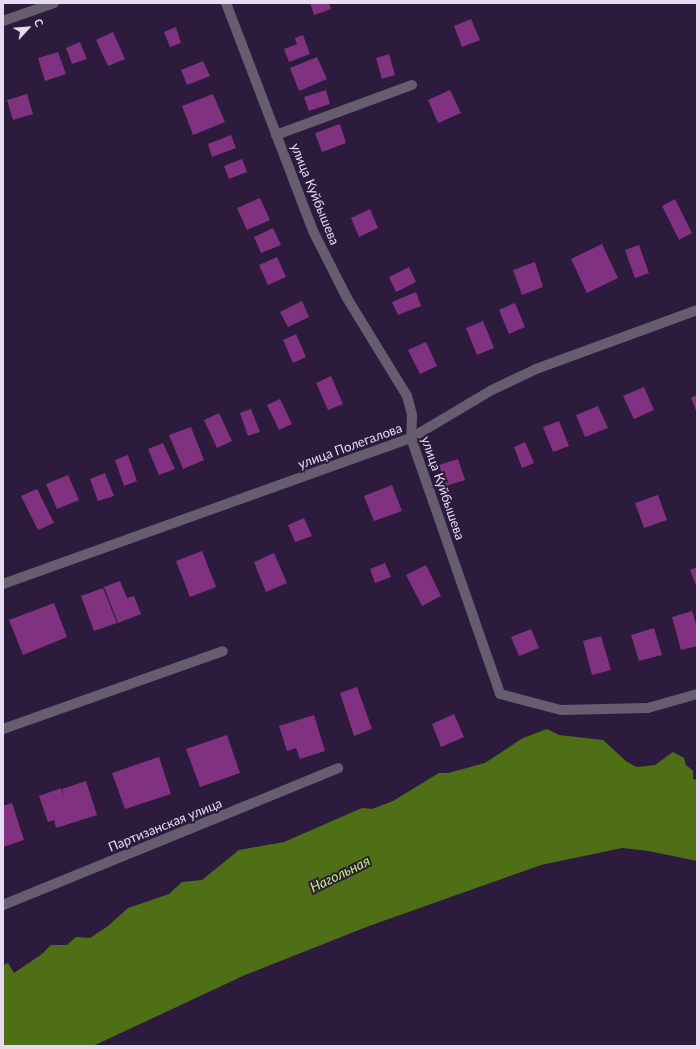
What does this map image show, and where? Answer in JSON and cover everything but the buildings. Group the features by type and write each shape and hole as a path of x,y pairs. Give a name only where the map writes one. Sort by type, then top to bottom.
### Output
{"street":[{"path":"3,21 54,3"},
{"name":"улица Куйбышева","path":"226,3 313,231 347,298 407,396 412,416 411,438 500,694 561,710 648,708 697,694"},
{"path":"276,134 412,84"},
{"name":"улица Полегалова","path":"3,584 411,438 492,390 529,372 697,310"},
{"path":"3,729 223,651"},
{"name":"Партизанская улица","path":"3,905 338,768"}],"water":[{"name":"Нагольная","path":"547,729 559,735 603,740 627,762 637,767 655,765 673,752 684,758 686,765 693,771 693,779 697,780 697,861 649,851 622,848 541,865 369,926 245,975 93,1046 3,1046 3,965 8,963 14,973 42,954 51,945 67,945 76,937 90,938 108,926 128,908 169,894 182,882 202,880 239,850 284,842 362,808 372,809 393,801 439,773 448,773 485,763 523,738"}]}
